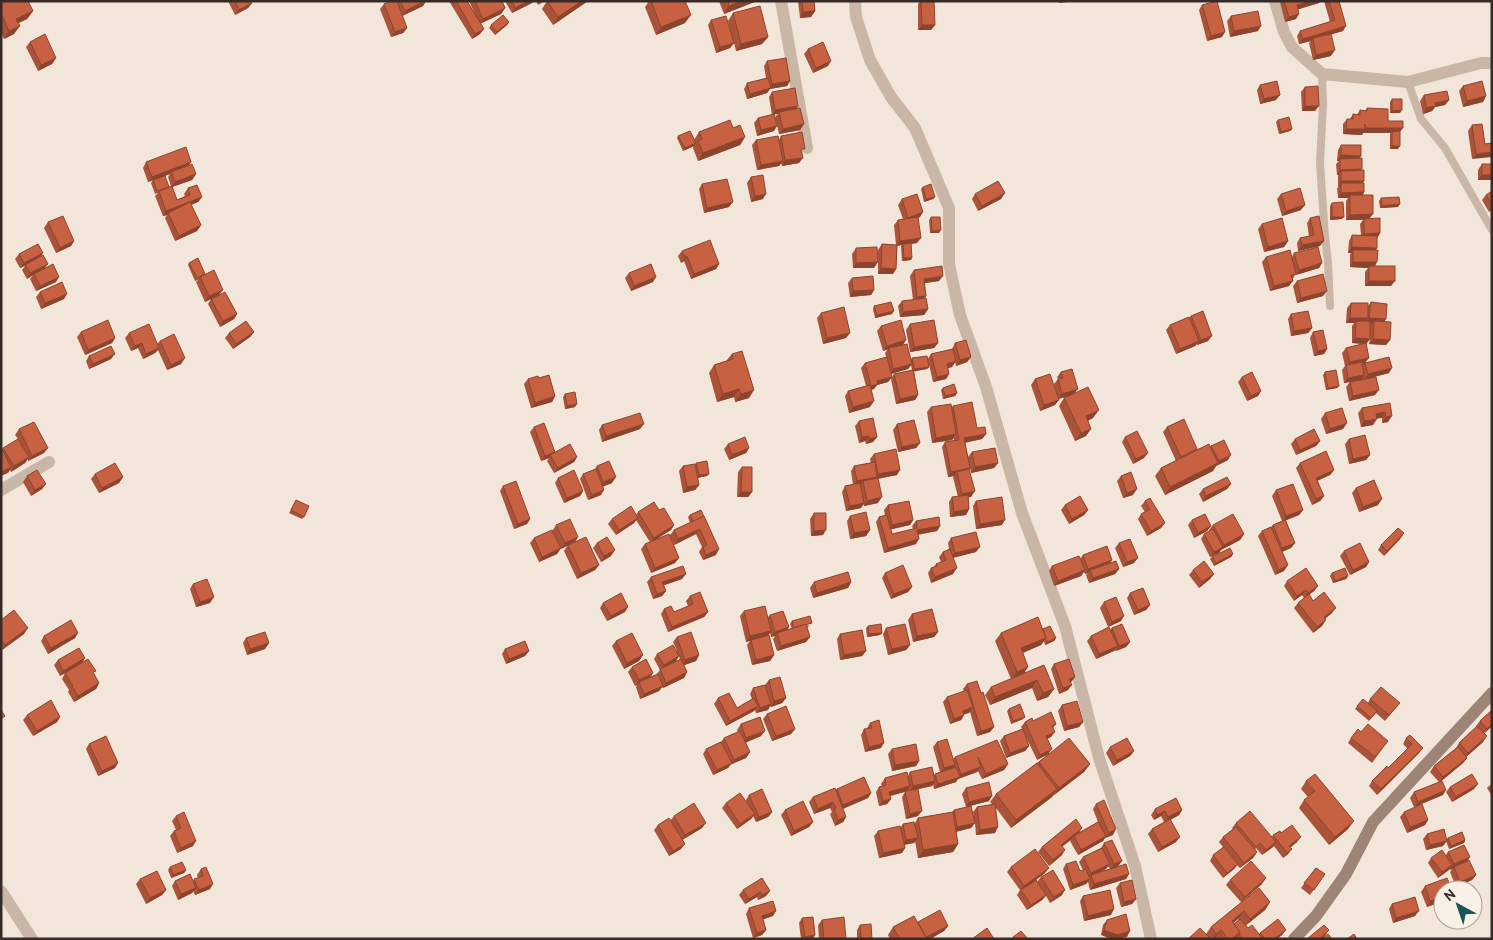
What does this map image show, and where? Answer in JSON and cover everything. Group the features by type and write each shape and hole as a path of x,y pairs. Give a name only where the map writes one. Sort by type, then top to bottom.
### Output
{"main road":[{"path":"1294,939 1316,916 1346,874 1374,822 1492,693"}],"street":[{"path":"781,1 807,148"},
{"path":"855,1 856,17 870,60 891,97 915,128 949,208 950,264 960,315 986,387 1022,514 1065,626 1099,758 1135,866 1151,939"},
{"path":"1275,1 1284,32 1292,47 1322,74 1408,82 1481,63 1492,63"},
{"path":"1,490 49,462"},
{"path":"1,891 32,939"}],"lane":[{"path":"1322,74 1323,104 1320,163 1330,306"},
{"path":"1408,82 1421,119 1445,148 1492,230"}],"building":[{"path":"1,1 28,1 33,11 16,19 20,26 9,31 1,13"},
{"path":"235,1 251,1 252,3 239,10"},
{"path":"397,1 407,28 395,32 384,4"},
{"path":"400,1 425,1 405,11"},
{"path":"456,1 467,1 484,29 475,34"},
{"path":"475,1 502,1 505,8 483,19"},
{"path":"512,1 528,1 515,8"},
{"path":"547,1 582,1 558,17"},
{"path":"651,1 685,1 691,15 661,27"},
{"path":"728,1 742,1 729,6"},
{"path":"802,1 814,1 815,11 803,12"},
{"path":"921,1 934,1 935,25 922,25"},
{"path":"1217,1 1225,32 1211,36 1202,5"},
{"path":"1284,1 1311,1 1297,5 1299,14 1289,17"},
{"path":"1329,1 1339,1 1346,26 1303,39 1300,31 1335,20"},
{"path":"760,6 768,37 741,44 733,13"},
{"path":"1258,11 1261,26 1234,31 1231,16"},
{"path":"503,15 509,22 497,32 491,25"},
{"path":"726,16 734,43 720,47 711,20"},
{"path":"45,34 56,58 41,65 30,42"},
{"path":"1331,34 1335,50 1316,55 1313,38"},
{"path":"823,42 831,61 816,68 808,49"},
{"path":"786,58 790,81 772,84 767,61"},
{"path":"768,78 771,88 750,94 747,83"},
{"path":"1277,81 1280,95 1264,99 1260,85"},
{"path":"1482,81 1486,96 1467,101 1463,86"},
{"path":"1318,86 1319,106 1305,106 1305,87"},
{"path":"795,88 798,106 775,110 772,92"},
{"path":"1447,91 1449,100 1435,103 1436,106 1426,108 1424,95"},
{"path":"1392,99 1402,99 1402,110 1392,111"},
{"path":"800,108 804,124 783,129 779,112"},
{"path":"1367,108 1388,109 1388,121 1403,121 1403,128 1366,128 1365,124 1365,129 1346,129 1347,119 1353,119 1353,114 1360,115 1360,110 1367,111"},
{"path":"774,114 777,126 761,130 758,118"},
{"path":"1289,117 1292,129 1281,132 1278,120"},
{"path":"730,120 733,128 740,125 745,137 703,153 698,141 702,139 699,132"},
{"path":"1482,124 1485,144 1492,143 1492,152 1476,154 1472,125"},
{"path":"690,131 696,143 685,148 678,136"},
{"path":"1400,131 1400,146 1392,146 1392,132"},
{"path":"802,132 805,149 801,149 803,158 785,160 781,136"},
{"path":"778,136 783,161 761,165 756,140"},
{"path":"1341,145 1361,145 1361,156 1341,155"},
{"path":"186,147 191,162 152,177 146,162"},
{"path":"1362,158 1362,169 1340,170 1340,159"},
{"path":"192,164 196,174 175,182 171,172"},
{"path":"1482,164 1492,164 1492,175 1482,175"},
{"path":"1364,170 1364,181 1341,181 1341,171"},
{"path":"763,175 766,194 755,196 751,177"},
{"path":"165,176 169,187 157,191 153,180"},
{"path":"727,179 733,202 707,208 702,184"},
{"path":"998,181 1005,193 982,206 975,194"},
{"path":"1341,183 1364,183 1364,192 1341,193"},
{"path":"931,184 935,197 926,199 923,187"},
{"path":"197,185 202,197 166,211 159,191 172,186 177,200 190,195 188,188"},
{"path":"1300,188 1305,205 1286,211 1281,194"},
{"path":"1492,191 1492,204 1486,195"},
{"path":"917,194 923,212 908,218 902,199"},
{"path":"1350,195 1373,195 1373,214 1350,215"},
{"path":"1399,197 1400,204 1382,206 1381,198"},
{"path":"190,202 201,225 179,236 168,213"},
{"path":"1343,202 1344,217 1332,217 1332,203"},
{"path":"63,216 74,241 60,248 48,222"},
{"path":"1319,216 1324,241 1302,245 1300,238 1314,235 1310,218"},
{"path":"918,217 921,238 900,241 898,220"},
{"path":"931,217 940,217 941,230 932,231"},
{"path":"1282,218 1288,241 1268,247 1262,224"},
{"path":"1380,218 1380,233 1364,234 1364,219"},
{"path":"1352,235 1377,236 1377,248 1352,247"},
{"path":"710,240 719,264 694,274 687,256 685,257 682,251"},
{"path":"911,243 912,258 904,258 903,244"},
{"path":"38,244 43,253 24,263 19,254"},
{"path":"882,244 897,245 896,269 881,268"},
{"path":"877,247 878,262 856,263 856,248"},
{"path":"1318,247 1322,263 1299,270 1294,253"},
{"path":"1290,250 1296,274 1291,275 1293,281 1274,286 1266,257"},
{"path":"1353,250 1378,250 1377,262 1353,262"},
{"path":"43,255 48,264 30,273 25,265"},
{"path":"198,258 205,274 197,278 189,263"},
{"path":"53,264 59,277 40,286 34,274"},
{"path":"651,264 656,277 634,286 629,273"},
{"path":"942,266 943,276 924,279 926,296 917,297 914,270"},
{"path":"1369,266 1395,266 1395,281 1369,281"},
{"path":"214,270 223,290 209,296 200,277"},
{"path":"1323,274 1327,291 1301,298 1297,281"},
{"path":"873,276 874,290 853,291 852,278"},
{"path":"62,282 67,294 45,303 40,292"},
{"path":"225,292 237,314 223,321 211,299"},
{"path":"926,298 928,309 903,312 902,301"},
{"path":"891,302 894,311 877,315 874,306"},
{"path":"1371,302 1387,304 1386,319 1369,318"},
{"path":"1351,303 1368,303 1368,318 1350,318"},
{"path":"844,307 850,333 827,338 821,313"},
{"path":"1203,311 1212,336 1201,340 1191,316"},
{"path":"1308,311 1312,328 1294,331 1291,314"},
{"path":"1189,317 1199,341 1180,349 1170,325"},
{"path":"108,320 115,338 88,350 81,332"},
{"path":"901,320 906,340 887,346 881,326"},
{"path":"934,320 938,343 914,347 910,324"},
{"path":"246,321 254,332 236,344 229,333"},
{"path":"1356,321 1370,321 1370,339 1355,338"},
{"path":"1374,321 1391,322 1390,340 1373,339"},
{"path":"149,324 159,348 146,354 142,343 135,346 129,333"},
{"path":"1323,330 1327,349 1318,351 1313,332"},
{"path":"174,334 185,358 171,365 160,341"},
{"path":"966,340 971,357 960,360 955,343"},
{"path":"1366,343 1369,358 1350,362 1346,348"},
{"path":"907,344 912,364 893,369 889,348"},
{"path":"111,346 115,354 93,364 89,356"},
{"path":"953,349 956,361 947,364 949,374 937,377 931,354"},
{"path":"742,351 754,390 741,394 739,389 723,394 714,365 733,359 732,354"},
{"path":"927,356 929,367 914,369 912,358"},
{"path":"887,357 892,377 877,381 878,384 871,386 865,363"},
{"path":"1389,357 1392,368 1368,374 1365,363"},
{"path":"1362,362 1364,375 1348,378 1346,365"},
{"path":"1072,369 1078,389 1062,394 1058,379 1063,378 1061,372"},
{"path":"913,370 918,395 900,399 894,374"},
{"path":"1336,370 1339,386 1328,388 1325,372"},
{"path":"1252,372 1261,391 1251,396 1242,377"},
{"path":"1050,374 1059,400 1044,405 1035,379"},
{"path":"549,375 555,396 535,403 528,379"},
{"path":"1376,377 1379,390 1353,396 1350,382"},
{"path":"954,384 957,393 945,396 943,388"},
{"path":"870,385 874,401 853,407 848,391"},
{"path":"1088,387 1099,410 1086,416 1091,429 1081,433 1064,398"},
{"path":"575,392 577,404 567,406 565,394"},
{"path":"972,402 977,428 985,427 986,434 964,438 970,468 951,472 945,442 959,440 953,406"},
{"path":"1390,403 1392,416 1386,417 1385,412 1376,414 1377,419 1364,421 1362,408"},
{"path":"951,404 956,434 936,438 931,407"},
{"path":"1342,408 1347,423 1330,429 1325,413"},
{"path":"640,413 644,424 606,436 602,425"},
{"path":"873,418 877,437 869,439 869,436 862,437 859,421"},
{"path":"1184,419 1197,449 1181,457 1167,427"},
{"path":"914,420 920,443 902,447 897,424"},
{"path":"34,422 48,448 32,456 19,429"},
{"path":"544,423 555,452 545,456 534,427"},
{"path":"1314,429 1320,441 1300,450 1295,439"},
{"path":"1137,431 1148,453 1136,459 1125,437"},
{"path":"1365,435 1370,455 1353,459 1349,439"},
{"path":"745,437 749,448 732,455 728,444"},
{"path":"18,439 29,457 14,466 3,448"},
{"path":"1224,440 1231,455 1219,461 1211,446"},
{"path":"570,444 577,457 558,468 550,455"},
{"path":"1209,444 1218,463 1170,487 1161,468"},
{"path":"1,447 11,467 1,472"},
{"path":"995,448 998,463 975,467 972,452"},
{"path":"896,449 900,470 878,474 874,454"},
{"path":"1326,451 1334,470 1316,478 1324,496 1316,499 1300,463"},
{"path":"609,461 616,477 603,482 597,466"},
{"path":"707,461 709,474 699,475 696,463"},
{"path":"875,462 877,477 857,481 854,466"},
{"path":"115,463 123,477 102,488 95,474"},
{"path":"695,464 699,485 687,487 683,466"},
{"path":"742,467 752,467 752,492 741,492"},
{"path":"596,469 604,490 592,495 583,474"},
{"path":"969,469 975,491 962,494 957,472"},
{"path":"37,470 46,484 35,490 27,476"},
{"path":"574,470 583,491 567,498 558,478"},
{"path":"1131,472 1137,489 1127,493 1121,476"},
{"path":"1227,477 1231,484 1206,496 1203,489"},
{"path":"878,478 882,497 867,501 863,481"},
{"path":"1374,480 1382,499 1363,507 1356,488"},
{"path":"516,481 530,519 518,524 503,486"},
{"path":"860,483 864,503 850,506 845,486"},
{"path":"1293,484 1303,510 1286,516 1276,490"},
{"path":"968,495 969,509 954,512 952,497"},
{"path":"1080,496 1088,510 1072,519 1065,505"},
{"path":"1002,497 1005,520 980,524 976,501"},
{"path":"1150,498 1165,523 1151,531 1141,514 1150,509 1145,501"},
{"path":"296,500 309,506 304,517 291,510"},
{"path":"909,501 913,520 892,525 888,505"},
{"path":"654,502 659,510 664,508 674,525 654,538 638,512"},
{"path":"631,506 638,518 619,530 612,519"},
{"path":"701,510 704,517 693,522 690,515"},
{"path":"866,512 870,530 854,533 850,516"},
{"path":"814,513 826,513 826,530 814,531"},
{"path":"1205,514 1211,526 1198,533 1192,520"},
{"path":"1233,514 1244,534 1224,545 1213,525"},
{"path":"887,515 892,534 917,528 916,521 939,517 940,526 917,530 919,539 888,548 879,517"},
{"path":"704,516 719,549 706,555 703,547 707,545 700,529 678,539 674,530"},
{"path":"570,519 578,537 565,543 556,525"},
{"path":"1285,520 1295,543 1282,548 1273,525"},
{"path":"1271,527 1288,565 1279,570 1262,531"},
{"path":"1398,528 1404,533 1387,551 1381,545"},
{"path":"1213,529 1223,547 1214,552 1204,534"},
{"path":"552,530 561,548 542,557 534,538"},
{"path":"976,532 980,547 955,553 951,538"},
{"path":"669,534 679,558 655,568 645,544"},
{"path":"586,537 599,565 581,573 568,545"},
{"path":"607,537 615,550 604,556 597,543"},
{"path":"1130,539 1138,558 1127,562 1119,543"},
{"path":"1360,543 1369,562 1353,570 1344,551"},
{"path":"1107,546 1112,560 1088,569 1083,555"},
{"path":"1230,548 1233,554 1216,563 1212,557"},
{"path":"950,549 957,568 935,577 931,568 946,560 943,552"},
{"path":"1079,556 1085,570 1058,581 1052,566"},
{"path":"1116,561 1119,569 1093,578 1090,570"},
{"path":"1204,561 1214,574 1202,582 1193,570"},
{"path":"903,565 912,587 894,594 885,573"},
{"path":"683,566 686,574 662,582 666,591 657,594 651,577"},
{"path":"1306,568 1318,586 1308,593 1306,590 1297,596 1287,581"},
{"path":"1345,568 1348,576 1335,581 1332,573"},
{"path":"848,572 851,582 817,593 814,582"},
{"path":"207,579 214,597 200,602 193,584"},
{"path":"1143,588 1150,605 1138,610 1130,593"},
{"path":"700,592 708,612 672,627 664,609 671,606 674,612 693,604 690,596"},
{"path":"1324,592 1336,608 1324,617 1326,620 1317,627 1298,603 1309,594 1313,601"},
{"path":"621,593 628,607 611,616 603,603"},
{"path":"1116,597 1124,616 1112,622 1104,602"},
{"path":"765,606 771,631 750,636 744,611"},
{"path":"932,609 938,632 917,636 912,614"},
{"path":"14,610 28,628 5,645 1,639 1,620"},
{"path":"783,611 789,627 775,632 770,615"},
{"path":"810,616 812,623 794,628 792,621"},
{"path":"1038,617 1046,638 1021,648 1028,667 1017,672 1001,633"},
{"path":"71,620 78,633 51,648 44,636"},
{"path":"806,624 810,637 781,646 777,633"},
{"path":"881,624 882,633 869,634 868,626"},
{"path":"905,624 910,645 892,649 886,628"},
{"path":"1122,624 1130,642 1119,646 1112,628"},
{"path":"1050,626 1056,638 1047,642 1043,629"},
{"path":"1109,627 1118,646 1099,654 1091,636"},
{"path":"862,630 866,651 844,655 840,634"},
{"path":"265,632 269,643 250,649 246,638"},
{"path":"691,632 699,655 685,660 677,637"},
{"path":"632,633 643,655 627,663 616,641"},
{"path":"769,635 774,655 756,660 751,640"},
{"path":"525,641 529,651 509,659 505,649"},
{"path":"673,645 679,656 664,665 657,654"},
{"path":"79,648 85,658 63,671 58,660"},
{"path":"88,659 96,671 93,672 99,683 78,696 65,673"},
{"path":"646,659 653,673 639,680 632,667"},
{"path":"681,659 687,672 666,683 660,669"},
{"path":"1069,659 1075,677 1069,679 1072,685 1063,688 1054,664"},
{"path":"1044,665 1054,689 1043,693 1037,680 995,697 991,687"},
{"path":"658,674 663,686 644,694 639,682"},
{"path":"780,677 786,698 774,701 769,680"},
{"path":"977,681 981,693 983,692 994,727 981,731 967,684"},
{"path":"765,685 771,704 760,708 753,688"},
{"path":"1381,687 1400,703 1389,715 1370,699"},
{"path":"967,690 973,707 963,711 964,715 954,719 947,697"},
{"path":"729,693 737,708 754,698 758,706 730,721 718,698"},
{"path":"1363,699 1377,711 1371,718 1357,706"},
{"path":"51,700 60,717 37,731 27,715"},
{"path":"1077,701 1083,722 1067,726 1062,705"},
{"path":"1020,704 1025,717 1013,721 1009,709"},
{"path":"786,706 795,729 776,736 767,714"},
{"path":"1,710 5,716 1,719"},
{"path":"1492,710 1492,724 1487,729 1480,721"},
{"path":"1051,712 1056,724 1052,726 1055,732 1046,736 1052,749 1040,755 1025,722 1032,718 1033,721"},
{"path":"760,717 765,731 746,738 741,724"},
{"path":"879,720 884,743 869,747 864,729 872,728 870,723"},
{"path":"1368,724 1388,741 1375,757 1351,738 1358,729 1361,732"},
{"path":"1477,726 1487,736 1468,753 1459,743"},
{"path":"1023,729 1029,746 1010,753 1004,736"},
{"path":"740,731 750,752 734,760 724,738"},
{"path":"1410,735 1423,748 1381,789 1372,781 1412,744 1406,738"},
{"path":"106,736 118,763 102,771 89,744"},
{"path":"1069,738 1090,764 1059,788 1039,762"},
{"path":"1127,738 1134,751 1117,760 1110,747"},
{"path":"947,739 955,765 944,768 937,742"},
{"path":"997,740 1008,764 986,774 978,757 981,767 961,774 955,757"},
{"path":"721,742 732,763 717,770 706,749"},
{"path":"916,744 919,761 895,765 892,749"},
{"path":"1458,747 1467,758 1443,777 1434,766"},
{"path":"1037,763 1057,789 1016,820 996,794"},
{"path":"932,767 935,781 913,786 910,772"},
{"path":"956,767 960,777 938,784 935,774"},
{"path":"907,772 910,786 889,792 891,799 883,801 879,787 886,785 885,778"},
{"path":"1315,774 1354,821 1335,837 1304,800 1315,791 1306,781"},
{"path":"1472,774 1478,784 1456,797 1450,787"},
{"path":"864,777 871,793 843,805 837,789"},
{"path":"1442,781 1446,790 1418,802 1414,792"},
{"path":"989,782 992,796 969,802 966,788"},
{"path":"835,788 846,817 838,820 833,802 818,809 813,797"},
{"path":"762,789 772,812 759,817 749,795"},
{"path":"918,789 922,811 910,814 905,791"},
{"path":"740,793 755,814 740,824 726,803"},
{"path":"1176,798 1182,810 1168,817 1165,811 1157,815 1155,809"},
{"path":"1104,800 1116,829 1109,833 1096,804"},
{"path":"803,801 813,822 794,831 785,810"},
{"path":"694,803 706,823 685,835 674,816"},
{"path":"995,804 998,827 980,830 977,807"},
{"path":"1422,804 1428,820 1410,827 1404,812"},
{"path":"971,806 975,823 957,827 954,810"},
{"path":"1250,811 1276,842 1266,850 1260,843 1256,847 1236,823"},
{"path":"184,812 196,841 181,848 174,831 181,828 176,816"},
{"path":"953,812 958,844 923,850 918,818"},
{"path":"669,818 685,844 673,851 658,825"},
{"path":"1076,819 1082,828 1061,845 1065,850 1053,860 1042,847"},
{"path":"1170,819 1180,837 1162,847 1152,829"},
{"path":"914,822 918,838 906,840 903,824"},
{"path":"1098,822 1106,836 1081,850 1074,836"},
{"path":"1292,825 1301,837 1289,846 1292,849 1287,853 1273,835 1280,831 1281,833"},
{"path":"900,826 905,848 883,853 878,831"},
{"path":"1236,827 1257,852 1244,863 1223,837"},
{"path":"1444,829 1447,841 1430,845 1427,834"},
{"path":"1462,832 1465,840 1451,846 1448,838"},
{"path":"1112,840 1122,861 1114,864 1104,843"},
{"path":"1464,845 1470,857 1454,864 1448,852"},
{"path":"1224,847 1238,864 1227,873 1213,855"},
{"path":"1102,848 1110,864 1091,873 1083,857"},
{"path":"1035,849 1049,868 1024,886 1011,867"},
{"path":"1442,850 1452,865 1442,872 1431,858"},
{"path":"1469,860 1476,875 1465,880 1459,880 1454,867"},
{"path":"1076,861 1080,871 1086,869 1090,879 1073,885 1066,864"},
{"path":"1251,861 1266,878 1245,897 1230,880"},
{"path":"182,862 186,870 173,875 170,867"},
{"path":"1126,864 1129,874 1094,884 1091,875"},
{"path":"206,867 213,884 199,890 194,879 203,876 201,869"},
{"path":"1316,868 1325,874 1314,890 1304,883"},
{"path":"1053,870 1065,890 1054,897 1041,877"},
{"path":"157,871 166,890 150,898 140,879"},
{"path":"190,874 196,888 181,894 175,881"},
{"path":"762,878 770,891 762,895 760,892 749,899 743,890"},
{"path":"1036,880 1046,895 1031,905 1021,890"},
{"path":"1132,880 1136,899 1124,902 1120,883"},
{"path":"1433,883 1433,900 1430,901 1425,886"},
{"path":"1259,888 1270,902 1250,919 1244,911 1232,921 1240,932 1232,939 1228,939 1221,930 1216,934 1211,927"},
{"path":"1110,890 1114,909 1088,916 1083,896"},
{"path":"1415,897 1419,911 1396,918 1392,904"},
{"path":"773,901 776,911 762,916 766,930 757,933 749,908"},
{"path":"940,910 948,926 926,937 918,922"},
{"path":"1126,914 1130,931 1118,935 1104,930 1107,920"},
{"path":"914,916 927,939 900,939 893,927"},
{"path":"813,917 815,935 805,937 802,918"},
{"path":"844,917 846,939 824,939 822,920"},
{"path":"1240,919 1248,928 1252,925 1263,939 1243,939 1234,924"},
{"path":"1278,919 1286,930 1274,939 1265,939 1260,933"},
{"path":"871,924 872,939 861,939 860,925"},
{"path":"1324,925 1329,930 1319,939 1307,939"},
{"path":"987,928 994,939 972,939"},
{"path":"1200,928 1211,939 1188,939"},
{"path":"1021,931 1028,939 1014,939 1013,937"},
{"path":"1328,934 1332,939 1322,939"},
{"path":"1354,934 1357,939 1347,939"}]}
